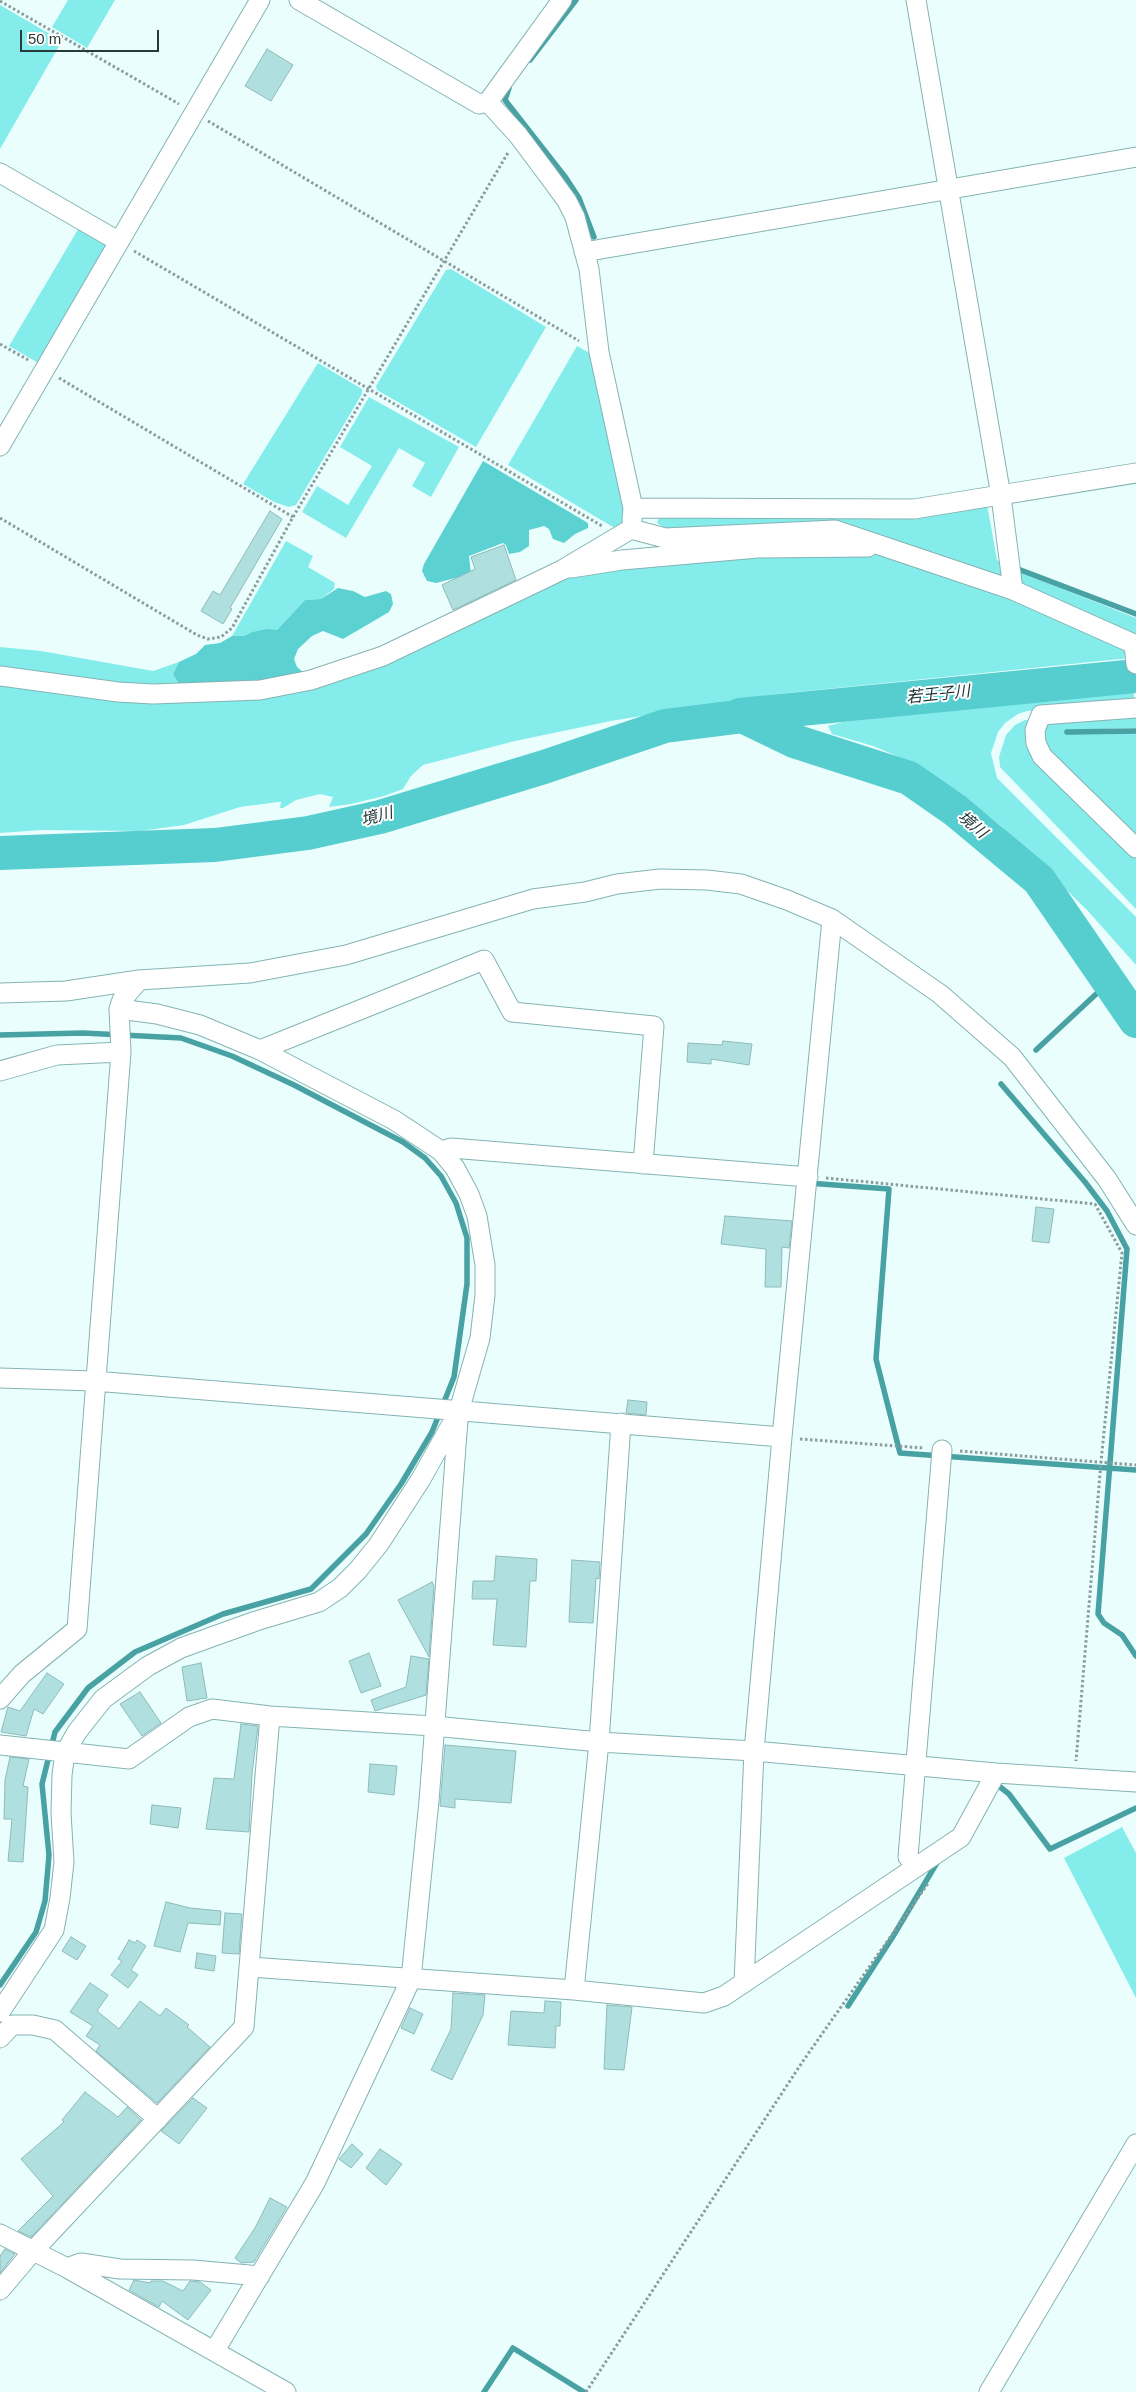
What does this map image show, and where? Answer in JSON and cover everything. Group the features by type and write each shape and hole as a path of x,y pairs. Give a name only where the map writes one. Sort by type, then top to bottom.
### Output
{"street":[{"path":"0,446 260,0"},
{"path":"299,0 479,104 488,102 562,0"},
{"path":"916,0 1001,496 1012,590"},
{"path":"488,102 518,135 567,201 575,217 588,269 599,352 633,508 624,533"},
{"path":"584,252 1136,157"},
{"path":"0,173 118,241"},
{"path":"633,508 914,509 1136,473"},
{"path":"0,676 118,692 153,694 260,690 311,680 384,656 562,570 624,533 665,538 835,530 1012,590 1135,651"},
{"path":"562,570 622,560 757,548 884,546"},
{"path":"1136,708 1041,715 1035,730 1036,743 1042,756 1136,848"},
{"path":"0,993 66,991 139,980 250,973 346,956 533,899 585,892 617,884 660,879 708,880 741,884 787,900 832,919 940,994 1012,1058 1107,1179 1136,1225"},
{"path":"744,1983 754,1751 832,919"},
{"path":"260,1050 484,960 512,1012 654,1026 643,1164"},
{"path":"0,1699 22,1674 77,1629 94,1382 121,1052 119,1009 128,992 139,980"},
{"path":"119,1009 157,1014 200,1025 260,1050 394,1120 441,1151 454,1168 469,1194 482,1239 485,1265 485,1295 480,1338 459,1411 434,1726 411,1979 315,2183 215,2350"},
{"path":"0,1071 58,1054 121,1052"},
{"path":"441,1151 451,1148 808,1177"},
{"path":"0,1378 94,1382 782,1437"},
{"path":"0,2012 54,1930 64,1862 61,1812 65,1753 77,1732 103,1699 148,1666 191,1645 256,1621 319,1602 340,1588 379,1544 421,1479 459,1411"},
{"path":"574,1990 599,1742 621,1423"},
{"path":"908,1857 914,1766 942,1450"},
{"path":"0,1745 129,1759 189,1717 212,1709 270,1716 434,1726 599,1742 754,1751 996,1773 1136,1782"},
{"path":"0,2290 33,2251 244,2027 270,1716"},
{"path":"250,1967 574,1990 704,2003 724,1996 961,1837 996,1773"},
{"path":"0,2038 12,2025 33,2025 54,2030 158,2119"},
{"path":"989,2392 1136,2144"},
{"path":"0,2234 67,2268 215,2350 286,2392"},
{"path":"67,2268 80,2263 120,2269 193,2270 260,2276"}],"path":[{"path":"0,1 445,260 599,352"},
{"path":"0,518 197,635 208,639 221,637 232,628 293,518 518,135"},
{"path":"118,241 604,527 624,533"},
{"path":"0,344 293,518"},
{"path":"808,1177 1095,1204 1122,1253 1101,1462 1075,1778"},
{"path":"586,2392 803,2060 933,1877"}],"shaded area":[{"path":"68,0 115,0 87,48 52,27"},
{"path":"0,5 62,41 0,149"},
{"path":"80,226 109,242 40,364 9,346"},
{"path":"451,269 546,327 476,447 377,390 376,386 446,270"},
{"path":"577,346 593,355 627,514 620,526 613,527 508,465"},
{"path":"318,363 362,389 362,394 296,505 289,507 274,502 243,484"},
{"path":"369,397 459,447 431,497 412,486 425,463 399,448 346,538 302,512 317,486 348,505 372,466 340,447"},
{"path":"483,461 588,523 588,528 575,534 564,543 553,539 549,529 544,526 529,530 529,546 520,552 509,554 506,545 503,543 469,556 471,574 436,583 427,581 422,571 424,564"},
{"path":"987,504 997,560 1002,563 1005,579 936,557 669,531 657,523 659,517"},
{"path":"286,541 313,556 308,567 335,583 334,589 321,599 305,600 277,630 252,632 244,636 232,636"},
{"path":"870,553 939,570 990,589 1127,648 1130,658 768,695 611,721 515,741 423,765 411,776 403,789 351,804 329,807 333,797 320,794 296,800 283,808 280,808 281,802 240,807 184,825 140,831 41,830 0,833 0,682 299,690 560,577 740,555"},
{"path":"1015,570 1136,618 1136,635 1022,584"},
{"path":"338,588 353,591 365,597 386,591 391,594 393,604 389,612 343,639 323,631 312,636 298,649 294,659 297,667 305,674 301,679 180,686 173,674 179,662 196,654 205,645 220,643 232,636 244,636 252,632 268,629 277,630 305,600 321,599"},
{"path":"0,647 41,651 153,671 179,662 173,674 180,686 133,688 0,672"},
{"path":"1134,691 1134,701 1130,703 1027,711 1018,714 1005,723 998,732 991,753 997,778 1136,917 1136,965 1087,910 1000,825 949,786 911,762 873,746 832,734 828,726 843,722"},
{"path":"1136,715 1136,728 1067,730 1065,733 1136,733 1136,841 1046,752 1042,728 1050,721"},
{"path":"1025,720 1033,721 1029,738 1102,823 1136,858 1136,909 1000,767 999,757 1006,735 1015,725"},
{"path":"1122,1827 1136,1853 1136,1998 1064,1858"}],"building":[{"path":"267,49 293,65 271,101 245,86"},
{"path":"270,511 282,519 230,608 232,609 223,624 201,611 213,591 220,595"},
{"path":"504,545 516,580 453,610 442,585 475,569 471,557"},
{"path":"723,1041 752,1044 749,1065 711,1059 711,1064 687,1062 688,1043 722,1045"},
{"path":"1036,1207 1054,1209 1049,1243 1032,1241"},
{"path":"725,1216 792,1221 789,1248 782,1247 781,1287 765,1287 766,1249 721,1244"},
{"path":"628,1400 647,1402 646,1415 626,1413"},
{"path":"496,1556 537,1559 536,1581 530,1581 526,1647 493,1645 497,1599 472,1599 473,1581 494,1581"},
{"path":"572,1560 600,1562 599,1579 596,1578 593,1623 569,1622"},
{"path":"432,1582 434,1586 429,1657 398,1600"},
{"path":"369,1653 381,1686 361,1693 349,1661"},
{"path":"411,1656 429,1659 426,1695 375,1711 371,1700 406,1687"},
{"path":"201,1663 207,1698 187,1701 182,1667"},
{"path":"47,1673 64,1684 43,1714 34,1709 26,1736 1,1732 8,1707 20,1711"},
{"path":"140,1692 161,1723 142,1736 120,1704"},
{"path":"241,1724 258,1726 252,1774 249,1832 206,1829 214,1778 234,1779"},
{"path":"445,1745 516,1751 511,1803 455,1799 455,1808 440,1806"},
{"path":"10,1757 29,1759 23,1786 28,1787 23,1862 8,1861 12,1819 4,1819 5,1780"},
{"path":"370,1764 397,1766 394,1795 368,1792"},
{"path":"152,1805 181,1808 178,1828 150,1824"},
{"path":"166,1902 190,1908 221,1911 220,1925 188,1923 180,1952 154,1946"},
{"path":"225,1913 242,1914 239,1954 222,1953"},
{"path":"71,1937 86,1946 77,1960 62,1951"},
{"path":"129,1940 135,1943 137,1940 146,1946 131,1970 138,1975 128,1988 111,1975 122,1961 118,1959"},
{"path":"197,1953 216,1956 214,1971 195,1968"},
{"path":"90,1983 108,1995 97,2011 119,2029 140,2001 160,2016 166,2008 189,2025 187,2027 210,2047 157,2103 96,2051 100,2045 86,2036 93,2026 70,2012"},
{"path":"453,1993 485,1995 483,2015 452,2080 431,2070 451,2029"},
{"path":"545,2001 561,2002 560,2026 556,2026 555,2048 508,2045 511,2011 544,2013"},
{"path":"607,2005 632,2007 624,2070 604,2069"},
{"path":"410,2008 423,2014 414,2034 401,2028"},
{"path":"85,2092 118,2117 127,2107 141,2120 31,2237 18,2231 53,2196 21,2159 64,2122 62,2120"},
{"path":"193,2098 207,2108 179,2144 161,2131"},
{"path":"352,2144 363,2154 351,2168 339,2159"},
{"path":"380,2149 402,2164 386,2185 366,2168"},
{"path":"270,2198 287,2207 254,2262 241,2263 235,2258 255,2228"},
{"path":"5,2249 15,2254 0,2273 0,2256"},
{"path":"134,2280 150,2283 151,2281 163,2281 183,2291 190,2281 200,2282 211,2290 188,2320 162,2301 159,2307 129,2290"}],"waterway":[{"path":"530,60 576,0"},
{"path":"509,88 505,100 566,178 579,198 594,237"},
{"path":"1018,569 1136,614"},
{"name":"若王子川","path":"740,715 1136,676"},
{"name":"境川","path":"740,715 794,741 909,778 955,810 1039,880 1136,1021"},
{"name":"境川","path":"0,853 215,845 308,833 380,817 544,767 665,726 744,716 740,715"},
{"path":"1067,732 1136,731"},
{"path":"1036,1050 1108,983"},
{"path":"0,1035 83,1033 181,1038 232,1056 294,1085 403,1142 425,1158 441,1176 456,1203 467,1238 467,1284 454,1377 432,1432 401,1484 366,1534 311,1589 223,1614 135,1652 88,1688 55,1732 42,1784 49,1855 45,1901 36,1932 0,1985"},
{"path":"1001,1084 1085,1182 1107,1211 1127,1249 1098,1614 1104,1623 1122,1635 1136,1656"},
{"path":"808,1183 889,1189 876,1359 900,1453 1136,1470"},
{"path":"994,1782 1009,1794 1050,1849 1136,1808"},
{"path":"848,2006 892,1938 938,1861"},
{"path":"484,2392 513,2348 584,2392"}]}
